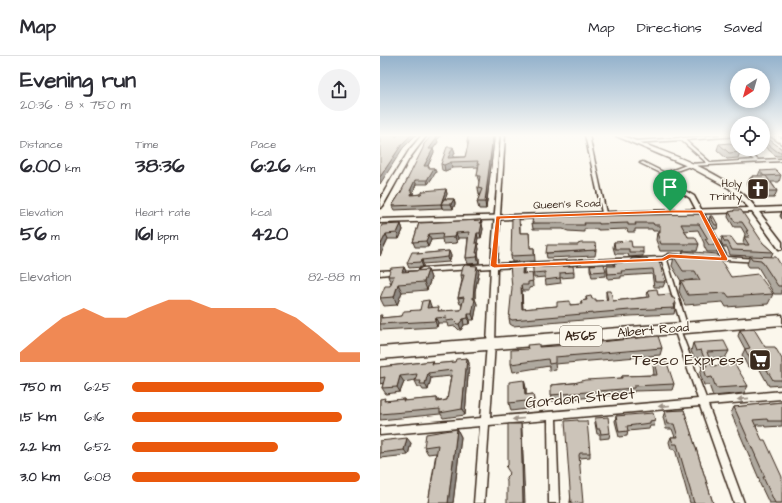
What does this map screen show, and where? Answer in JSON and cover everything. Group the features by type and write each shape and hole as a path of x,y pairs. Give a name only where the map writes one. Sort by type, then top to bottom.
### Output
{"highway":[{"name":"Albert Road","path":"380,353 782,320"}],"main road":[{"path":"380,206 390,185 408,156"},
{"path":"667,156 689,165 731,187 742,195 782,247"},
{"name":"Queen's Road","path":"380,220 782,209"}],"street":[{"path":"479,503 491,344 494,266 502,156"},
{"path":"592,156 604,213"},
{"path":"701,156 710,164"},
{"path":"751,156 757,161"},
{"path":"642,162 665,174 689,165 782,160"},
{"path":"662,179 692,197 725,259"},
{"path":"415,271 494,266 664,260 669,256 690,257"},
{"path":"704,258 760,261"},
{"path":"664,260 681,328 703,402 739,503"},
{"path":"380,273 401,272"},
{"name":"Gordon Street","path":"380,431 782,395"},
{"path":"552,416 554,503"}],"building":[{"path":"380,156 394,156 380,177"},
{"path":"419,156 429,156 424,166 434,168 427,180 415,180 410,191 412,191 411,195 421,194 423,191 446,189 441,204 392,206 401,192"},
{"path":"444,156 449,156 448,158 491,156 485,202 477,202 482,189 478,188 480,176 477,176 478,161 451,162 444,165 441,164"},
{"path":"776,170 781,175 764,176 760,171"},
{"path":"752,176 766,176 777,191 760,191 750,178 753,177"},
{"path":"444,199 454,199 451,204 441,204"},
{"path":"741,210 763,243 773,252 732,250 728,242 725,242 722,237 731,237 737,245 749,245 744,237 749,237 746,231 748,231 742,222 735,222 729,212"},
{"path":"702,214 719,245 709,245 705,239 708,239 699,224 681,224 688,237 695,237 699,244 661,244 657,233 660,233 660,225 654,225 653,223 635,223 636,225 628,225 628,223 584,223 585,225 568,225 563,223 532,223 533,217"},
{"path":"710,216 713,216 718,225 715,225"},
{"path":"512,218 519,218 520,233 529,233 530,248 534,248 534,255 511,256"},
{"path":"481,220 480,223 482,223 480,233 477,233 475,243 478,243 476,253 478,253 477,257 466,258 469,232 456,233 455,237 442,238 443,233 429,234 426,241 413,242 419,223"},
{"path":"401,224 397,233 386,234 380,246 380,229 382,225"},
{"path":"631,241 632,247 643,247 643,252 629,252 629,249 615,249 614,242"},
{"path":"581,243 595,243 596,250 546,253 547,245 578,245"},
{"path":"449,251 448,257 407,263 412,252 418,252 417,254"},
{"path":"683,251 717,254 731,277 758,274 773,294 729,297 726,293 688,295 681,281 700,280 695,271 683,271 674,257 683,256"},
{"path":"750,256 776,257 782,267 782,286 778,286 761,260 752,259"},
{"path":"647,258 648,261 659,261 665,282 655,282 653,269 621,271 622,273 608,274 607,266 615,266 614,263 631,262 631,259"},
{"path":"523,262 522,274 532,273 533,281 528,282 528,285 521,285 522,309 557,306 557,302 570,301 570,305 582,304 581,301 587,300 586,297 591,296 592,299 596,299 596,301 608,300 606,291 611,291 613,301 650,297 648,290 657,289 658,295 670,294 672,298 674,298 676,304 674,304 675,308 630,310 512,320 509,318 512,288 510,264"},
{"path":"604,264 606,271 592,272 590,265"},
{"path":"465,265 477,266 473,299 475,299 472,314 468,314 468,318 463,319 459,324 453,320 446,321 447,317 436,318 435,321 380,324 380,315 382,315 381,318 402,316 404,311 420,310 422,301 429,300 427,308 439,307 438,311 461,310 464,297 458,298 464,275 461,275"},
{"path":"533,266 573,266 574,272 560,273 560,278 545,280 545,272 533,273"},
{"path":"404,267 402,272 428,270 424,282 398,284 394,297 380,298 385,286 390,286 394,276 388,276 391,268"},
{"path":"754,329 765,347 775,347 782,359 782,380 773,380 761,360 751,361 745,349 750,348 740,330"},
{"path":"658,336 662,348 555,357 555,363 549,364 548,359 511,364 511,350 528,349 527,345 539,344 539,347 571,345"},
{"path":"724,341 729,351 707,352 712,366 725,365 723,363 733,361 748,386 716,388 712,377 707,378 703,366 707,366 701,350 696,351 693,343"},
{"path":"467,358 462,409 440,413 440,409 380,414 380,399 385,398 384,401 404,399 403,401 437,398 437,402 447,400 452,370 428,373 425,384 420,384 421,381 415,381 417,374 400,376 397,387 382,388 385,377 380,378 380,367 433,361 432,364 455,362 456,359"},
{"path":"654,360 666,360 674,384 634,386 634,388 551,395 551,385 574,383 585,380 622,378 622,376 657,375"},
{"path":"524,380 525,395 533,394 534,400 509,403 509,382"},
{"path":"782,402 782,421 768,421 767,419 753,420 762,440 765,440 782,477 782,503 775,503 734,407"},
{"path":"684,410 713,503 694,503 677,444 673,444 671,437 678,437 674,424 668,424 665,411"},
{"path":"653,413 655,420 650,421 650,423 627,426 628,431 619,432 616,416"},
{"path":"608,417 610,433 601,434 600,429 597,429 595,418"},
{"path":"565,421 587,421 590,453 580,453 579,455 583,503 571,503"},
{"path":"508,424 521,424 523,503 507,503 506,477 510,473 506,467 508,465"},
{"path":"457,429 448,503 428,503 438,445 424,447 426,434"},
{"path":"407,438 404,450 380,453 380,441"}],"place":[{"name":"Holy Trinity","path":"758,189"},
{"name":"Tesco Express","path":"760,360"}],"route":[{"path":"670,211 700,211 725,259 669,256 664,260 494,266 498,217 670,211"}]}
